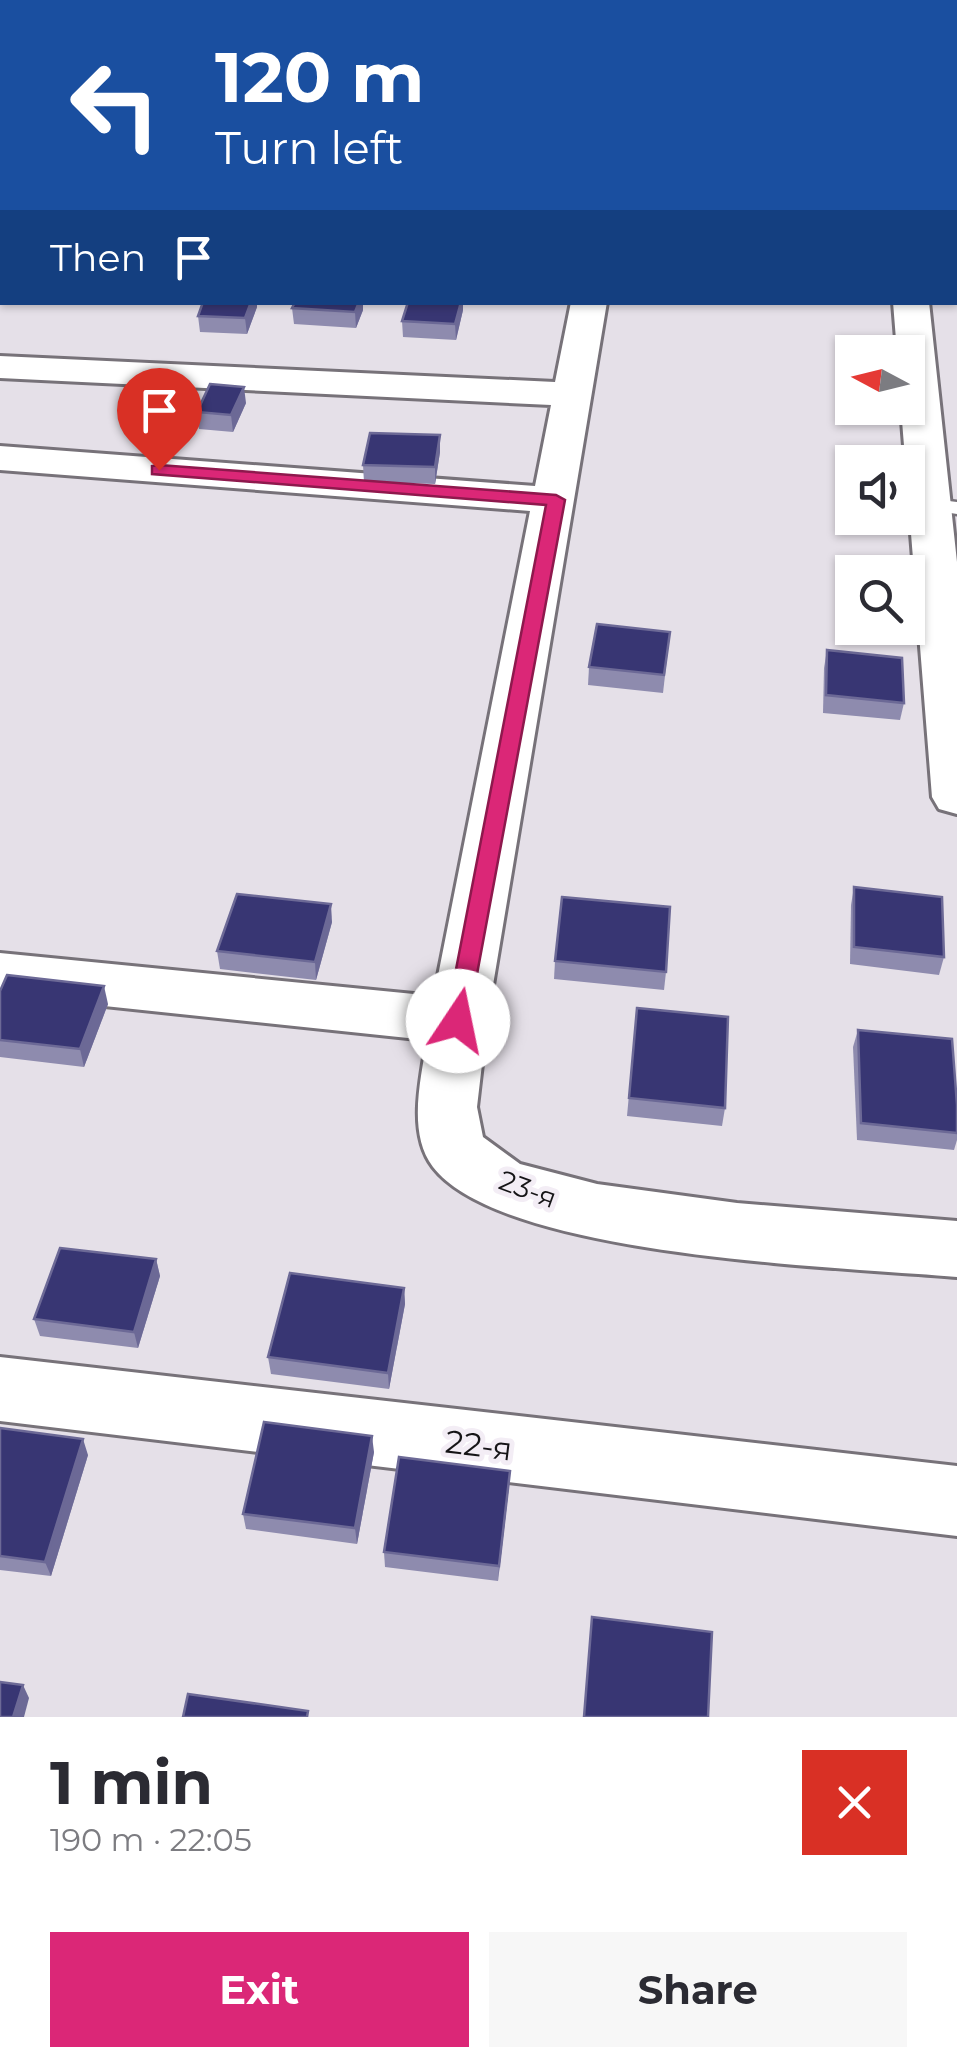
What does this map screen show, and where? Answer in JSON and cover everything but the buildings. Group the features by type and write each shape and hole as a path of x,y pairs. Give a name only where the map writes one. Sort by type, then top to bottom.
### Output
{"street":[{"name":"23-я","path":"589,305 458,1021 447,1106 455,1150 502,1186 614,1213 737,1230 957,1250"},
{"path":"911,305 944,506 957,797"},
{"path":"0,368 575,394"},
{"path":"0,458 556,500"},
{"path":"0,974 458,1021"},
{"name":"22-я","path":"0,1389 957,1501"}],"route":[{"path":"159,470 556,500 458,1021"}]}
